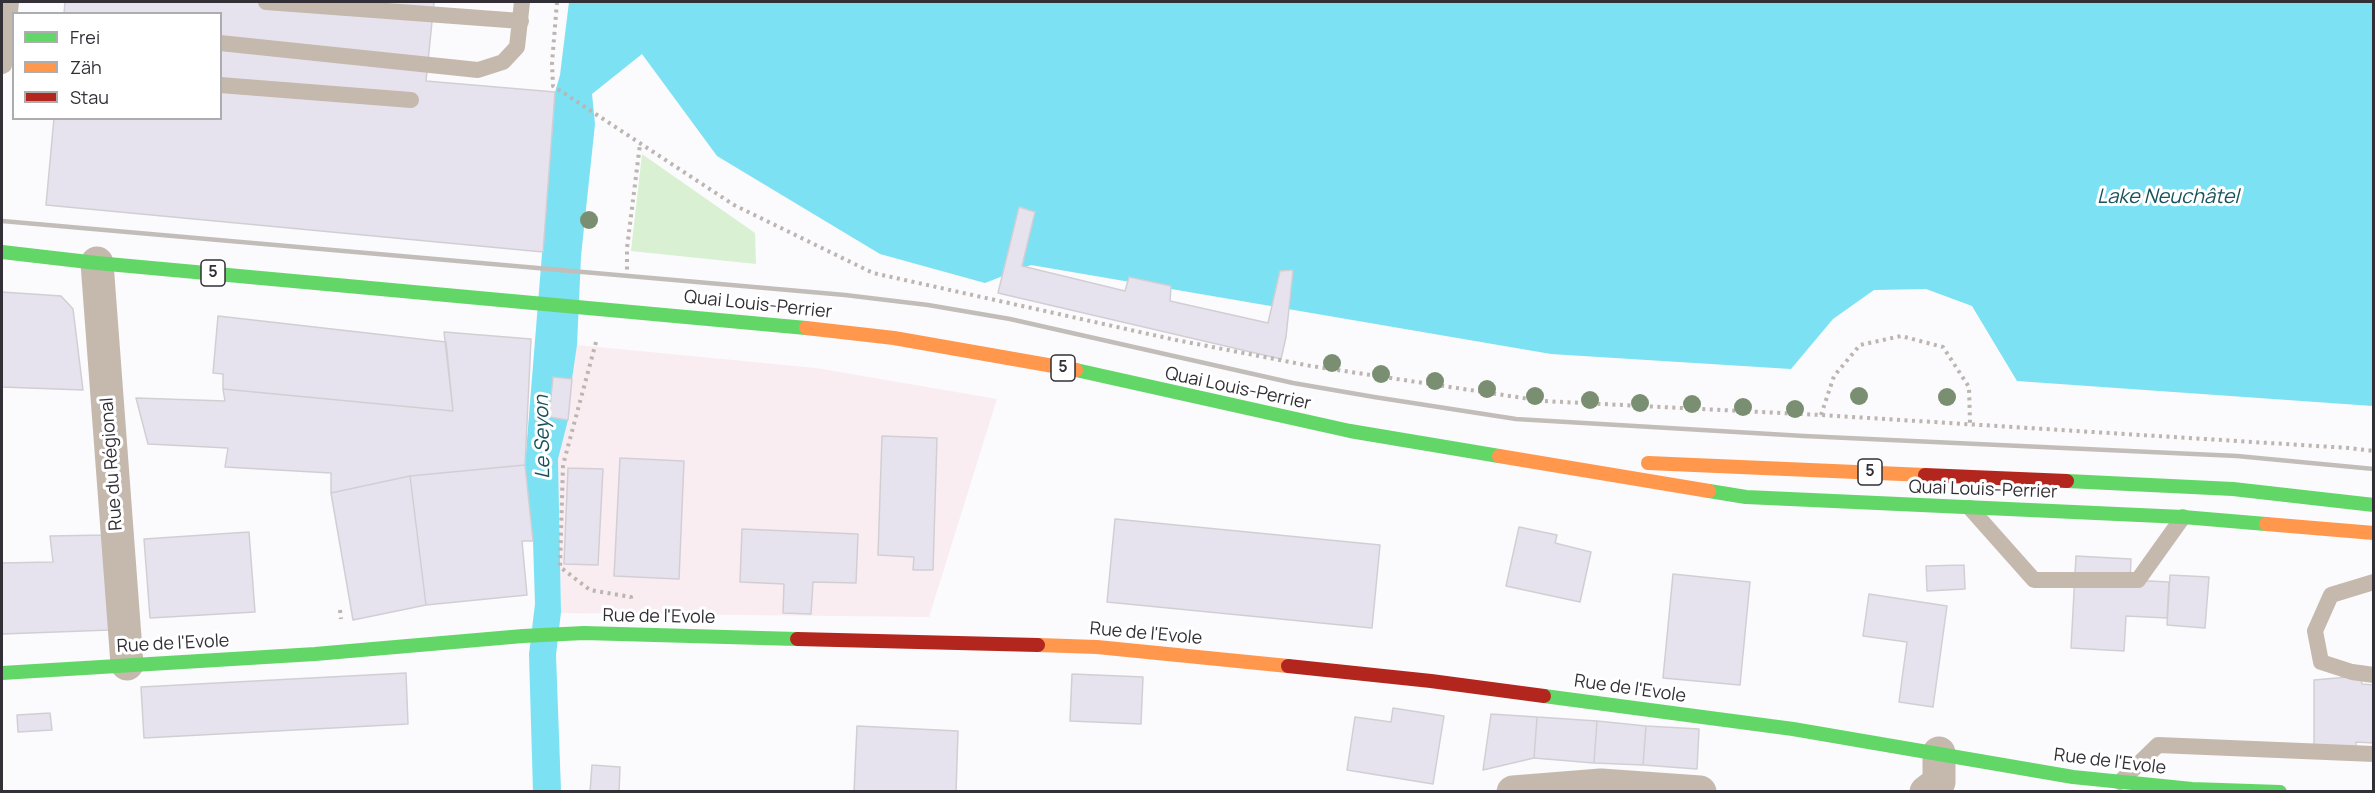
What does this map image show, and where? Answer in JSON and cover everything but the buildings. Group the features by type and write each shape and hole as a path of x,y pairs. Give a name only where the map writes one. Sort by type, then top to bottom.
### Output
{"main road":[{"name":"5","path":"2,252 97,263"},
{"name":"Quai Louis-Perrier","path":"97,263 766,323 894,338 1038,362 1350,431 1746,497 2183,518 2373,533"},
{"name":"5","path":"1538,461 1754,466 2233,489 2373,505"},
{"name":"Rue de l'Evole","path":"2,673 315,654 569,634 1097,647 1431,681 1793,729 2119,783 2192,789 2280,792"}],"street":[{"name":"Rue du Régional","path":"97,263 127,664"},
{"path":"1926,792 1939,782 1939,753"},
{"path":"1513,792 1601,785 1700,792"}],"lane":[{"path":"6,66 11,28 11,2"},
{"path":"266,2 521,21"},
{"path":"222,43 478,70 503,62 517,47 522,2"},
{"path":"222,85 411,100"},
{"path":"1970,507 2034,580 2138,580 2183,518"},
{"path":"2373,582 2331,595 2315,631 2321,662 2352,672 2373,675"},
{"path":"2119,783 2158,745 2373,754"}],"path":[{"path":"557,2 552,63 553,86 734,205 873,273 1176,340 1311,366 1543,401 1821,415 2373,451"},
{"path":"627,282 627,248 640,144"},
{"path":"567,573 560,567 563,465 596,343 602,308"},
{"path":"1821,415 1834,376 1860,345 1901,336 1943,347 1969,387 1970,424"}],"shaded area":[{"path":"577,345 816,368 997,399 929,617 561,613 558,459"}],"green space":[{"path":"642,154 755,233 756,264 631,251"}],"water":[{"name":"Lake Neuchâtel","path":"569,2 2373,2 2373,406 2017,381 1972,306 1926,289 1874,290 1833,319 1791,369 1551,354 1031,265 985,283 880,254 717,156 642,54 592,94 595,124 581,256 577,345 572,379 553,377 549,417 568,420 558,459 561,612 556,655 561,791 533,792 529,654 535,604 533,541 525,465 555,92 560,75"}],"railway":[{"path":"2,221 845,295 928,305 1010,319 1293,383 1516,419 1804,436 2237,456 2374,469"}],"traffic: fast":[{"path":"2,252 97,263 806,328"},
{"path":"1076,370 1350,431 1499,456"},
{"path":"2067,481 2233,489 2374,505"},
{"path":"1709,491 1746,497 2183,517 2266,524"},
{"path":"2,673 315,654 584,633 797,639"},
{"path":"1544,696 1793,729 2073,777 2192,789 2280,792"}],"traffic: slow":[{"path":"806,328 894,338 1076,370"},
{"path":"1499,456 1709,491"},
{"path":"1648,463 1925,475"},
{"path":"2266,524 2374,533"},
{"path":"1038,645 1097,647 1288,666"}],"traffic: jam":[{"path":"1925,475 2067,481"},
{"path":"797,639 1038,645"},
{"path":"1288,666 1544,696"}],"water label":[{"name":"Le Seyon","path":"543,437"}]}
